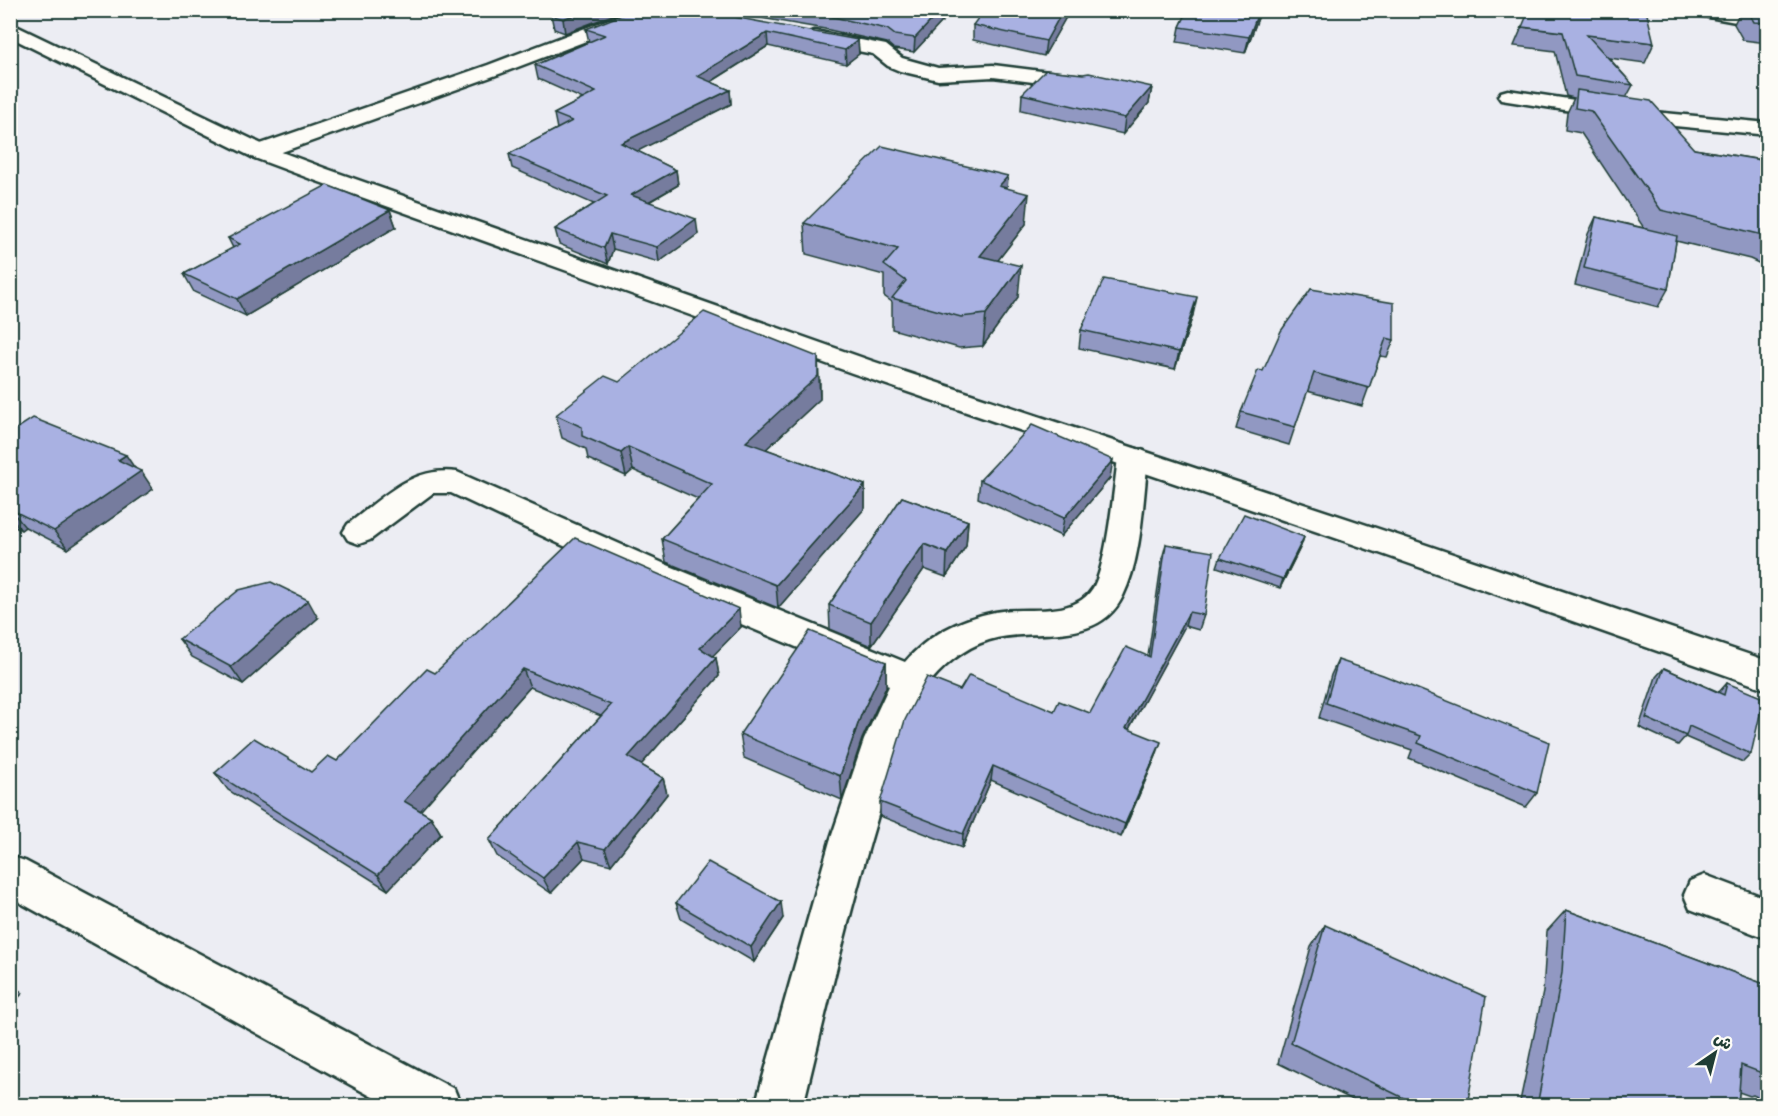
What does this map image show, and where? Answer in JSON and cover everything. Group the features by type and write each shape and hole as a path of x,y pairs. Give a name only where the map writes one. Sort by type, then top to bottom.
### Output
{"street":[{"path":"1698,10 1767,23"},
{"path":"260,152 660,11"},
{"path":"10,29 260,152 862,367 1394,546 1767,676"},
{"path":"792,33 879,49 885,51 895,62 920,71 957,74 993,71 1081,82"},
{"path":"1508,96 1654,118 1767,129"},
{"path":"779,1106 839,874 886,729 911,680 947,643 996,626 1075,618 1092,610 1107,595 1116,565 1133,458"},
{"path":"359,532 424,484 442,481 457,483 653,573 911,680"},
{"path":"10,874 437,1106"},
{"path":"1705,895 1767,919"}],"building":[{"path":"563,10 587,10 563,19 551,15"},
{"path":"634,10 676,10 688,15 734,17 858,40 845,50 767,33 697,76 730,90 621,143 676,170 631,195 696,219 657,247 610,234 604,248 555,229 607,196 509,154 572,121 554,114 596,92 535,65 605,35 586,29"},
{"path":"797,10 941,10 915,38 895,35 887,29"},
{"path":"984,10 1063,10 1046,41 973,25"},
{"path":"1188,10 1259,10 1249,37 1180,27"},
{"path":"1529,10 1646,10 1654,43 1587,35 1633,85 1575,76 1563,32 1522,27"},
{"path":"1747,10 1767,10 1767,23 1754,22"},
{"path":"1046,70 1089,73 1152,87 1125,118 1022,94"},
{"path":"1577,90 1651,101 1694,149 1767,161 1767,236 1661,210 1591,111 1575,108"},
{"path":"882,146 1008,176 999,186 1029,194 980,256 1021,266 986,314 961,317 892,298 906,281 884,265 898,249 804,223"},
{"path":"327,185 390,210 237,299 184,274 240,244 228,238"},
{"path":"1596,217 1677,236 1668,289 1584,268"},
{"path":"1104,279 1197,297 1179,352 1081,330"},
{"path":"1311,289 1394,303 1394,340 1386,338 1369,388 1314,373 1295,427 1241,412 1258,370 1263,371 1281,331"},
{"path":"704,312 818,357 818,376 746,442 865,485 776,585 662,539 712,484 628,447 621,453 582,436 582,427 556,415 605,376 619,382"},
{"path":"33,418 126,455 118,460 141,471 54,531 10,509 10,433"},
{"path":"1032,425 1113,460 1064,518 980,480"},
{"path":"902,497 968,521 947,553 924,544 871,622 829,605"},
{"path":"1244,514 1304,537 1283,579 1220,558"},
{"path":"575,538 739,609 700,648 716,658 628,757 663,778 605,849 578,842 543,878 489,840 611,705 523,669 404,801 431,817 378,875 215,773 254,738 311,772 328,756 337,761 427,669 435,673"},
{"path":"1166,544 1213,552 1204,615 1189,612 1126,728 1161,742 1125,824 993,766 963,834 880,802 905,720 927,677 960,690 969,675 1054,711 1059,701 1090,713 1126,647 1150,657"},
{"path":"271,582 308,600 231,667 179,639 239,590"},
{"path":"810,631 886,662 861,715 840,776 740,734"},
{"path":"1338,660 1383,675 1549,742 1537,793 1418,743 1421,736 1326,703"},
{"path":"1664,668 1724,695 1727,683 1761,697 1761,710 1751,754 1689,726 1686,736 1646,718"},
{"path":"708,862 781,902 751,947 676,903"},
{"path":"1566,910 1767,985 1767,1075 1741,1065 1738,1106 1537,1106 1562,973"},
{"path":"1325,925 1486,997 1467,1106 1420,1106 1291,1043"}]}
